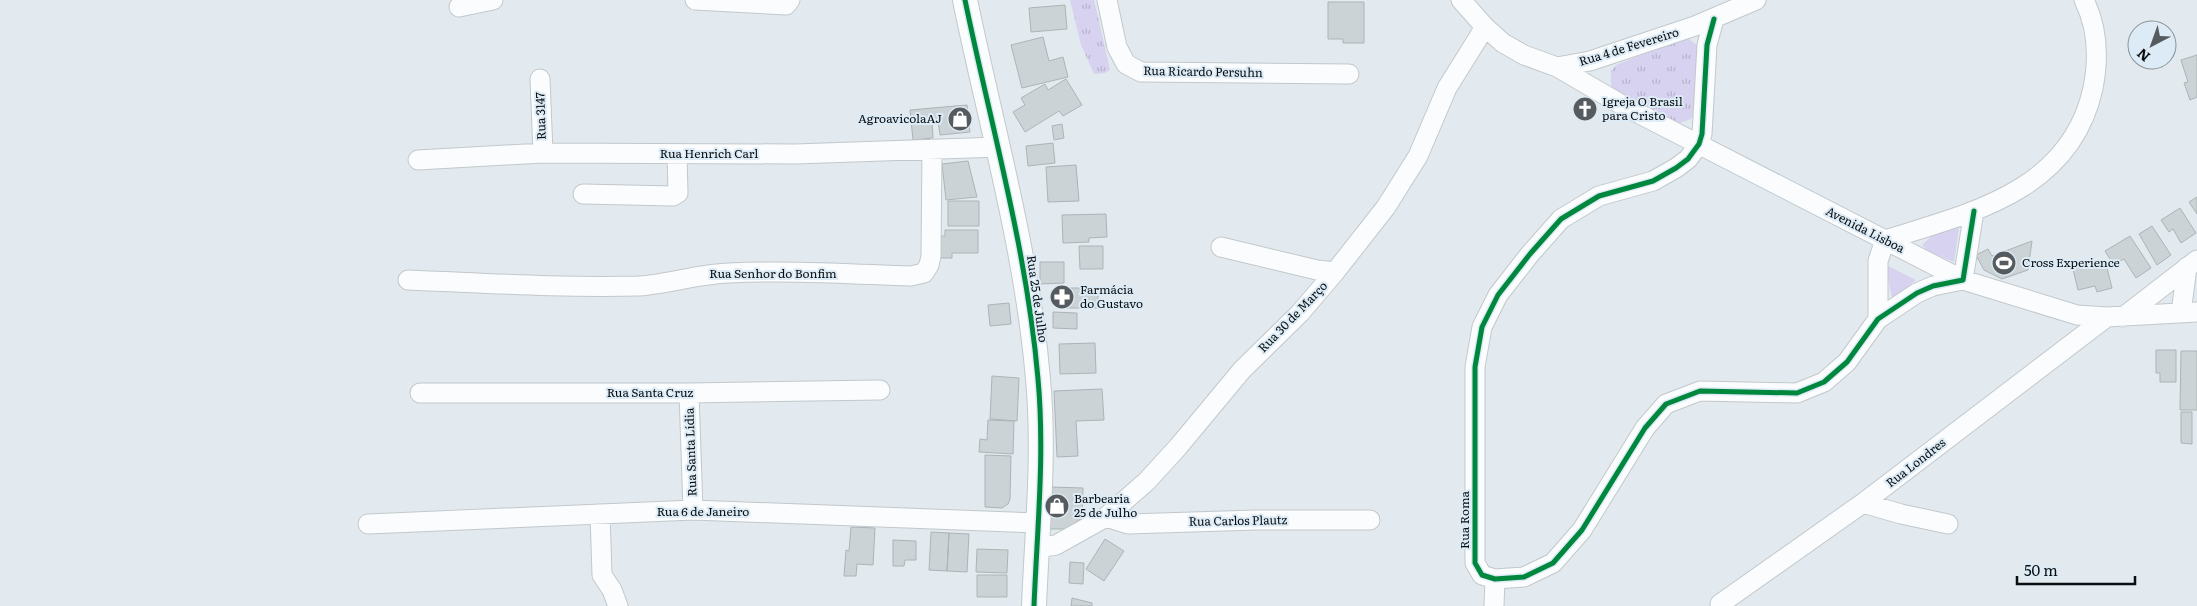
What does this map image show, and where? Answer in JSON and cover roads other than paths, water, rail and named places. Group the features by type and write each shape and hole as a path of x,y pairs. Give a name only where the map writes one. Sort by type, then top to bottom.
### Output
{"main road":[{"name":"Rua 25 de Julho","path":"965,0 999,147 1028,293 1038,380 1040,444 1034,606"}],"street":[{"path":"459,7 493,0"},
{"path":"695,0 786,5 790,0"},
{"name":"Rua Ricardo Persuhn","path":"1107,0 1117,46 1126,64 1141,72 1349,74"},
{"name":"Rua 4 de Fevereiro","path":"1461,0 1502,43 1524,56 1557,67 1590,62 1714,19 1756,0"},
{"path":"1878,319 1878,261 1885,240 1974,211 2018,191 2052,166 2071,143 2089,104 2096,71 2097,37 2084,0"},
{"path":"1699,144 1705,108 1707,45 1714,19"},
{"name":"Rua 30 de Março","path":"1037,548 1056,545 1106,517 1147,481 1242,370 1300,313 1386,207 1418,156 1447,88 1485,27"},
{"name":"Avenida Lisboa","path":"1557,67 1624,106 1963,280 2077,315 2115,317 2189,312"},
{"name":"Rua 3147","path":"540,79 543,154"},
{"name":"Rua Roma","path":"1495,579 1482,575 1475,564 1475,367 1482,327 1498,294 1561,219 1598,196 1653,181 1688,159 1699,144"},
{"name":"Rua Henrich Carl","path":"418,160 543,154 795,154 999,147"},
{"name":"Rua Senhor do Bonfim","path":"408,280 551,286 623,286 669,282 698,275 730,273 911,276 924,273 932,256 932,149"},
{"path":"583,194 673,196 678,193 679,186 677,154"},
{"path":"1494,606 1495,579 1524,577 1553,563 1582,530 1645,428 1666,404 1700,391 1797,394 1824,382 1847,362 1878,319 1917,293 1933,286 1963,280 1974,211"},
{"path":"1221,247 1317,270 1335,272"},
{"name":"Rua Londres","path":"2189,312 2192,264"},
{"name":"Rua Londres","path":"1720,604 1863,503 2115,317 2192,264"},
{"name":"Rua Santa Cruz","path":"420,393 689,394 880,390"},
{"name":"Rua Santa Lídia","path":"689,394 693,510"},
{"path":"1863,503 1948,524"},
{"name":"Rua 6 de Janeiro","path":"368,524 693,510 1038,523"},
{"path":"600,514 602,575 612,590 618,606"},
{"name":"Rua Carlos Plautz","path":"1106,517 1128,524 1256,520 1370,520"}],"place":[{"name":"Igreja O Brasil para Cristo","path":"1585,109"},
{"name":"AgroavicolaAJ","path":"960,119"},
{"name":"Cross Experience","path":"2004,263"},
{"name":"Farmácia do Gustavo","path":"1062,297"},
{"name":"Barbearia 25 de Julho","path":"1057,506"}]}
